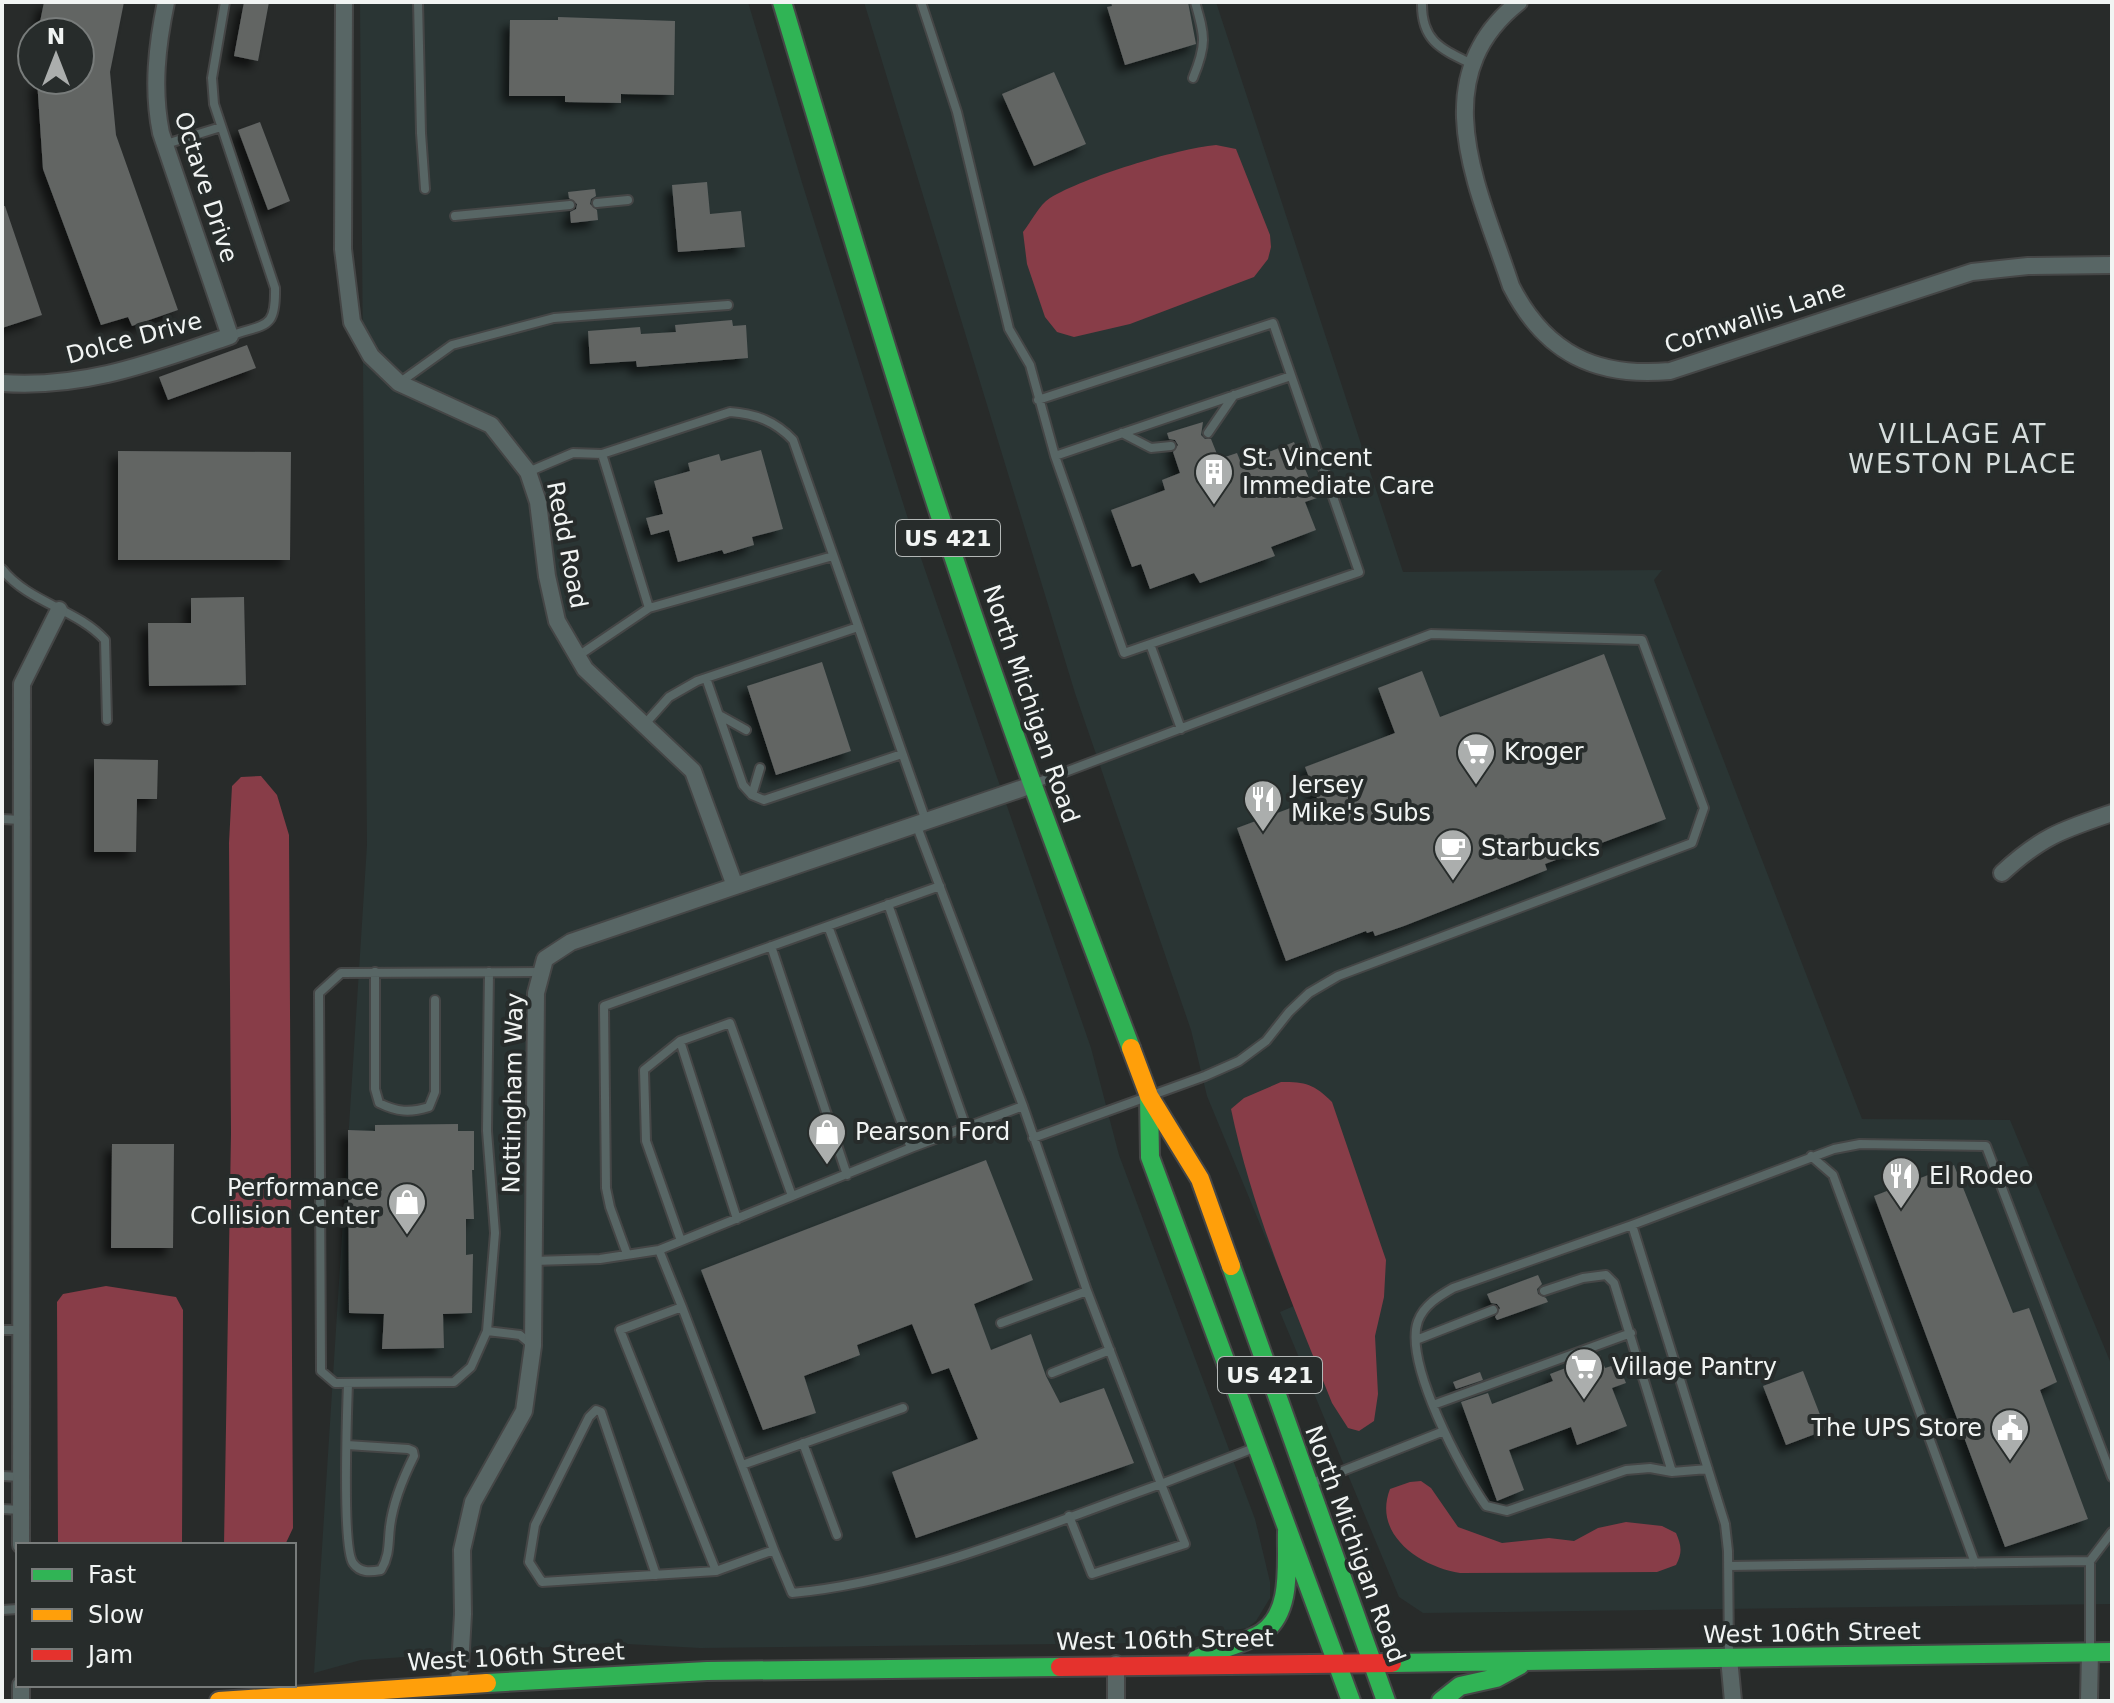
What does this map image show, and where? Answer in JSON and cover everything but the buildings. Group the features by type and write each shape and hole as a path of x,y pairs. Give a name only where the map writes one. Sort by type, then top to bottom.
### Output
{"main road":[{"name":"North Michigan Road","path":"782,2 885,345 1032,785 1149,1096 1200,1179 1386,1701"},
{"name":"North Michigan Road","path":"1149,1096 1150,1157 1351,1701"},
{"path":"1187,1664 1262,1633 1273,1621 1285,1597 1287,1525"},
{"name":"West 106th Street","path":"219,1701 326,1697 707,1671 2112,1652"},
{"path":"1441,1701 1463,1683 1494,1679 1526,1662"}],"street":[{"name":"Octave Drive","path":"166,2 157,59 156,108 165,145 230,336"},
{"name":"Redd Road","path":"344,2 343,249 352,322 371,356 399,383 491,425 528,472 538,502 547,576 557,621 585,669 693,771 735,886"},
{"name":"Cornwallis Lane","path":"1519,2 1499,20 1473,65 1464,94 1466,145 1511,286 1522,308 1556,345 1592,364 1624,372 1670,371 1972,272 2028,266 2112,265"},
{"name":"Dolce Drive","path":"2,383 59,384 102,377 230,336"},
{"path":"21,1543 22,684 59,610"},
{"name":"Nottingham Way","path":"459,1688 462,1550 473,1502 524,1411 533,1346 536,993 545,959 571,942 1032,785"},
{"path":"2002,873 2028,849 2048,836 2112,813"},
{"path":"2089,1701 2090,1652"},
{"path":"1729,1658 1733,1701"},
{"path":"1116,1664 1116,1701"}],"lane":[{"path":"225,2 212,78 214,104 275,288 273,319 230,336"},
{"path":"418,2 425,189"},
{"path":"921,2 957,112 1009,329 1030,365 1038,400 1055,456 1124,653 1359,572 1273,323 1038,400"},
{"path":"1193,78 1204,51 1205,36 1195,2"},
{"path":"1422,2 1423,21 1434,42 1473,65"},
{"path":"165,145 221,127"},
{"path":"597,203 628,200"},
{"path":"455,216 570,205"},
{"path":"399,383 452,345 554,318 728,305"},
{"path":"1055,456 1291,376"},
{"path":"1208,433 1234,395"},
{"path":"528,472 573,453 602,454 730,412 749,413 767,419 782,428 793,440 902,754 940,886 1023,1106 1087,1291 1185,1544 1092,1574 1069,1516"},
{"path":"1122,433 1151,448 1171,446"},
{"path":"602,454 649,608"},
{"path":"577,656 649,608 833,556"},
{"path":"2,569 13,582 59,610 91,624 105,640 107,720"},
{"path":"644,725 669,697 706,678 858,627"},
{"path":"1032,785 1431,634 1642,640 1704,808 1692,843 1338,976 1309,993 1266,1041 1239,1061 1033,1138"},
{"path":"1150,644 1181,729"},
{"path":"706,678 743,785 752,795 764,800 902,754"},
{"path":"720,716 746,730"},
{"path":"752,795 760,768"},
{"path":"2,819 22,820"},
{"path":"627,1254 606,1188 604,1006 940,886"},
{"path":"888,904 966,1127"},
{"path":"828,926 911,1148"},
{"path":"771,946 847,1175"},
{"path":"489,972 487,1131 495,1233 487,1331 471,1367 454,1382 335,1383 321,1371 319,993 341,973 375,972 489,972 542,972"},
{"path":"375,972 375,1089 379,1103 393,1111 415,1111 429,1107 435,1092 435,1000"},
{"path":"681,1241 646,1141 644,1070 680,1041 730,1023 792,1196"},
{"path":"680,1041 737,1219"},
{"path":"533,1261 580,1261 659,1250 1023,1106"},
{"path":"1708,1469 1672,1472 1650,1468 1626,1470 1507,1511 1486,1506 1469,1482 1433,1405 1416,1340 1417,1323 1426,1307 1453,1288 1632,1225 1811,1156 1860,1144 1986,1146 2112,1477"},
{"path":"1811,1156 1833,1175 1975,1563"},
{"path":"1632,1225 1725,1524 1729,1566 1729,1658"},
{"path":"659,1250 792,1593 834,1589 950,1558 1258,1447"},
{"path":"1544,1291 1583,1278 1606,1275 1614,1283 1672,1472"},
{"path":"1001,1323 1087,1291"},
{"path":"682,1307 620,1330 716,1571"},
{"path":"1416,1340 1493,1310"},
{"path":"2,1330 21,1330"},
{"path":"487,1331 520,1335 533,1346"},
{"path":"1433,1405 1631,1333"},
{"path":"1052,1373 1110,1350"},
{"path":"347,1445 413,1451 414,1456 400,1486 390,1526 387,1559 381,1570 360,1570 348,1551 347,1445 348,1383"},
{"path":"742,1465 903,1408"},
{"path":"656,1575 601,1412 596,1410 591,1412 535,1525 529,1562 542,1582 656,1575 716,1571 774,1550"},
{"path":"1308,1484 1444,1431"},
{"path":"803,1443 837,1535"},
{"path":"2,1476 21,1477"},
{"path":"2,1509 21,1510"},
{"path":"2090,1652 2090,1561 2112,1532"},
{"path":"1729,1566 2090,1561"}],"shaded area":[{"path":"360,2 748,2 915,541 1091,1048 1119,1155 1255,1519 1270,1582 1270,1598 1256,1621 1247,1628 1156,1643 700,1648 609,1643 361,1660 314,1673 367,845"},
{"path":"864,2 1216,2 1403,572 1662,570 1654,580 1862,1119 2010,1120 2112,1366 2112,1604 1423,1613 1399,1597 1280,1312 1294,1306 1207,1096 1191,1030 1075,693"},
{"path":"1216,145 1236,149 1270,235 1268,259 1254,277 1130,324 1074,337 1057,332 1045,317 1027,264 1023,232 1042,205 1066,190 1107,173 1178,152"},
{"path":"261,776 277,795 289,835 293,1528 286,1543 224,1543 231,1134 229,843 232,786 241,777"},
{"path":"1281,1082 1309,1085 1332,1102 1386,1260 1384,1297 1375,1336 1378,1394 1374,1421 1359,1431 1348,1428 1332,1403 1303,1331 1250,1184 1231,1109 1244,1098"},
{"path":"106,1286 176,1297 183,1310 182,1543 58,1543 57,1302 63,1294"},
{"path":"1421,1481 1431,1488 1458,1527 1502,1543 1549,1538 1574,1541 1598,1528 1626,1522 1662,1526 1676,1533 1680,1556 1676,1565 1657,1572 1460,1573 1445,1570 1416,1556 1404,1546 1388,1521 1386,1506 1390,1489"}],"traffic: fast":[{"path":"782,2 880,327 958,570 1038,800 1131,1048"},
{"path":"1149,1097 1150,1157 1351,1701"},
{"path":"1231,1266 1386,1701"},
{"path":"1197,1659 1256,1636 1272,1624 1279,1613 1286,1586 1287,1531"},
{"path":"1392,1663 2112,1652"},
{"path":"1441,1701 1460,1686 1496,1678 1520,1665"},
{"path":"487,1683 707,1671 1060,1667"}],"traffic: slow":[{"path":"1131,1048 1149,1096 1200,1179 1231,1266"},
{"path":"219,1701 487,1683"}],"traffic: jam":[{"path":"1060,1667 1392,1663"}],"place":[{"name":"St. Vincent Immediate Care","path":"1214,506"},
{"name":"Kroger","path":"1476,786"},
{"name":"Jersey Mike's Subs","path":"1263,833"},
{"name":"Starbucks","path":"1453,882"},
{"name":"Pearson Ford","path":"827,1166"},
{"name":"El Rodeo","path":"1901,1210"},
{"name":"Performance Collision Center","path":"407,1236"},
{"name":"Village Pantry","path":"1584,1401"},
{"name":"The UPS Store","path":"2010,1462"}],"district":[{"name":"VILLAGE AT WESTON PLACE","path":"1963,449"}]}
